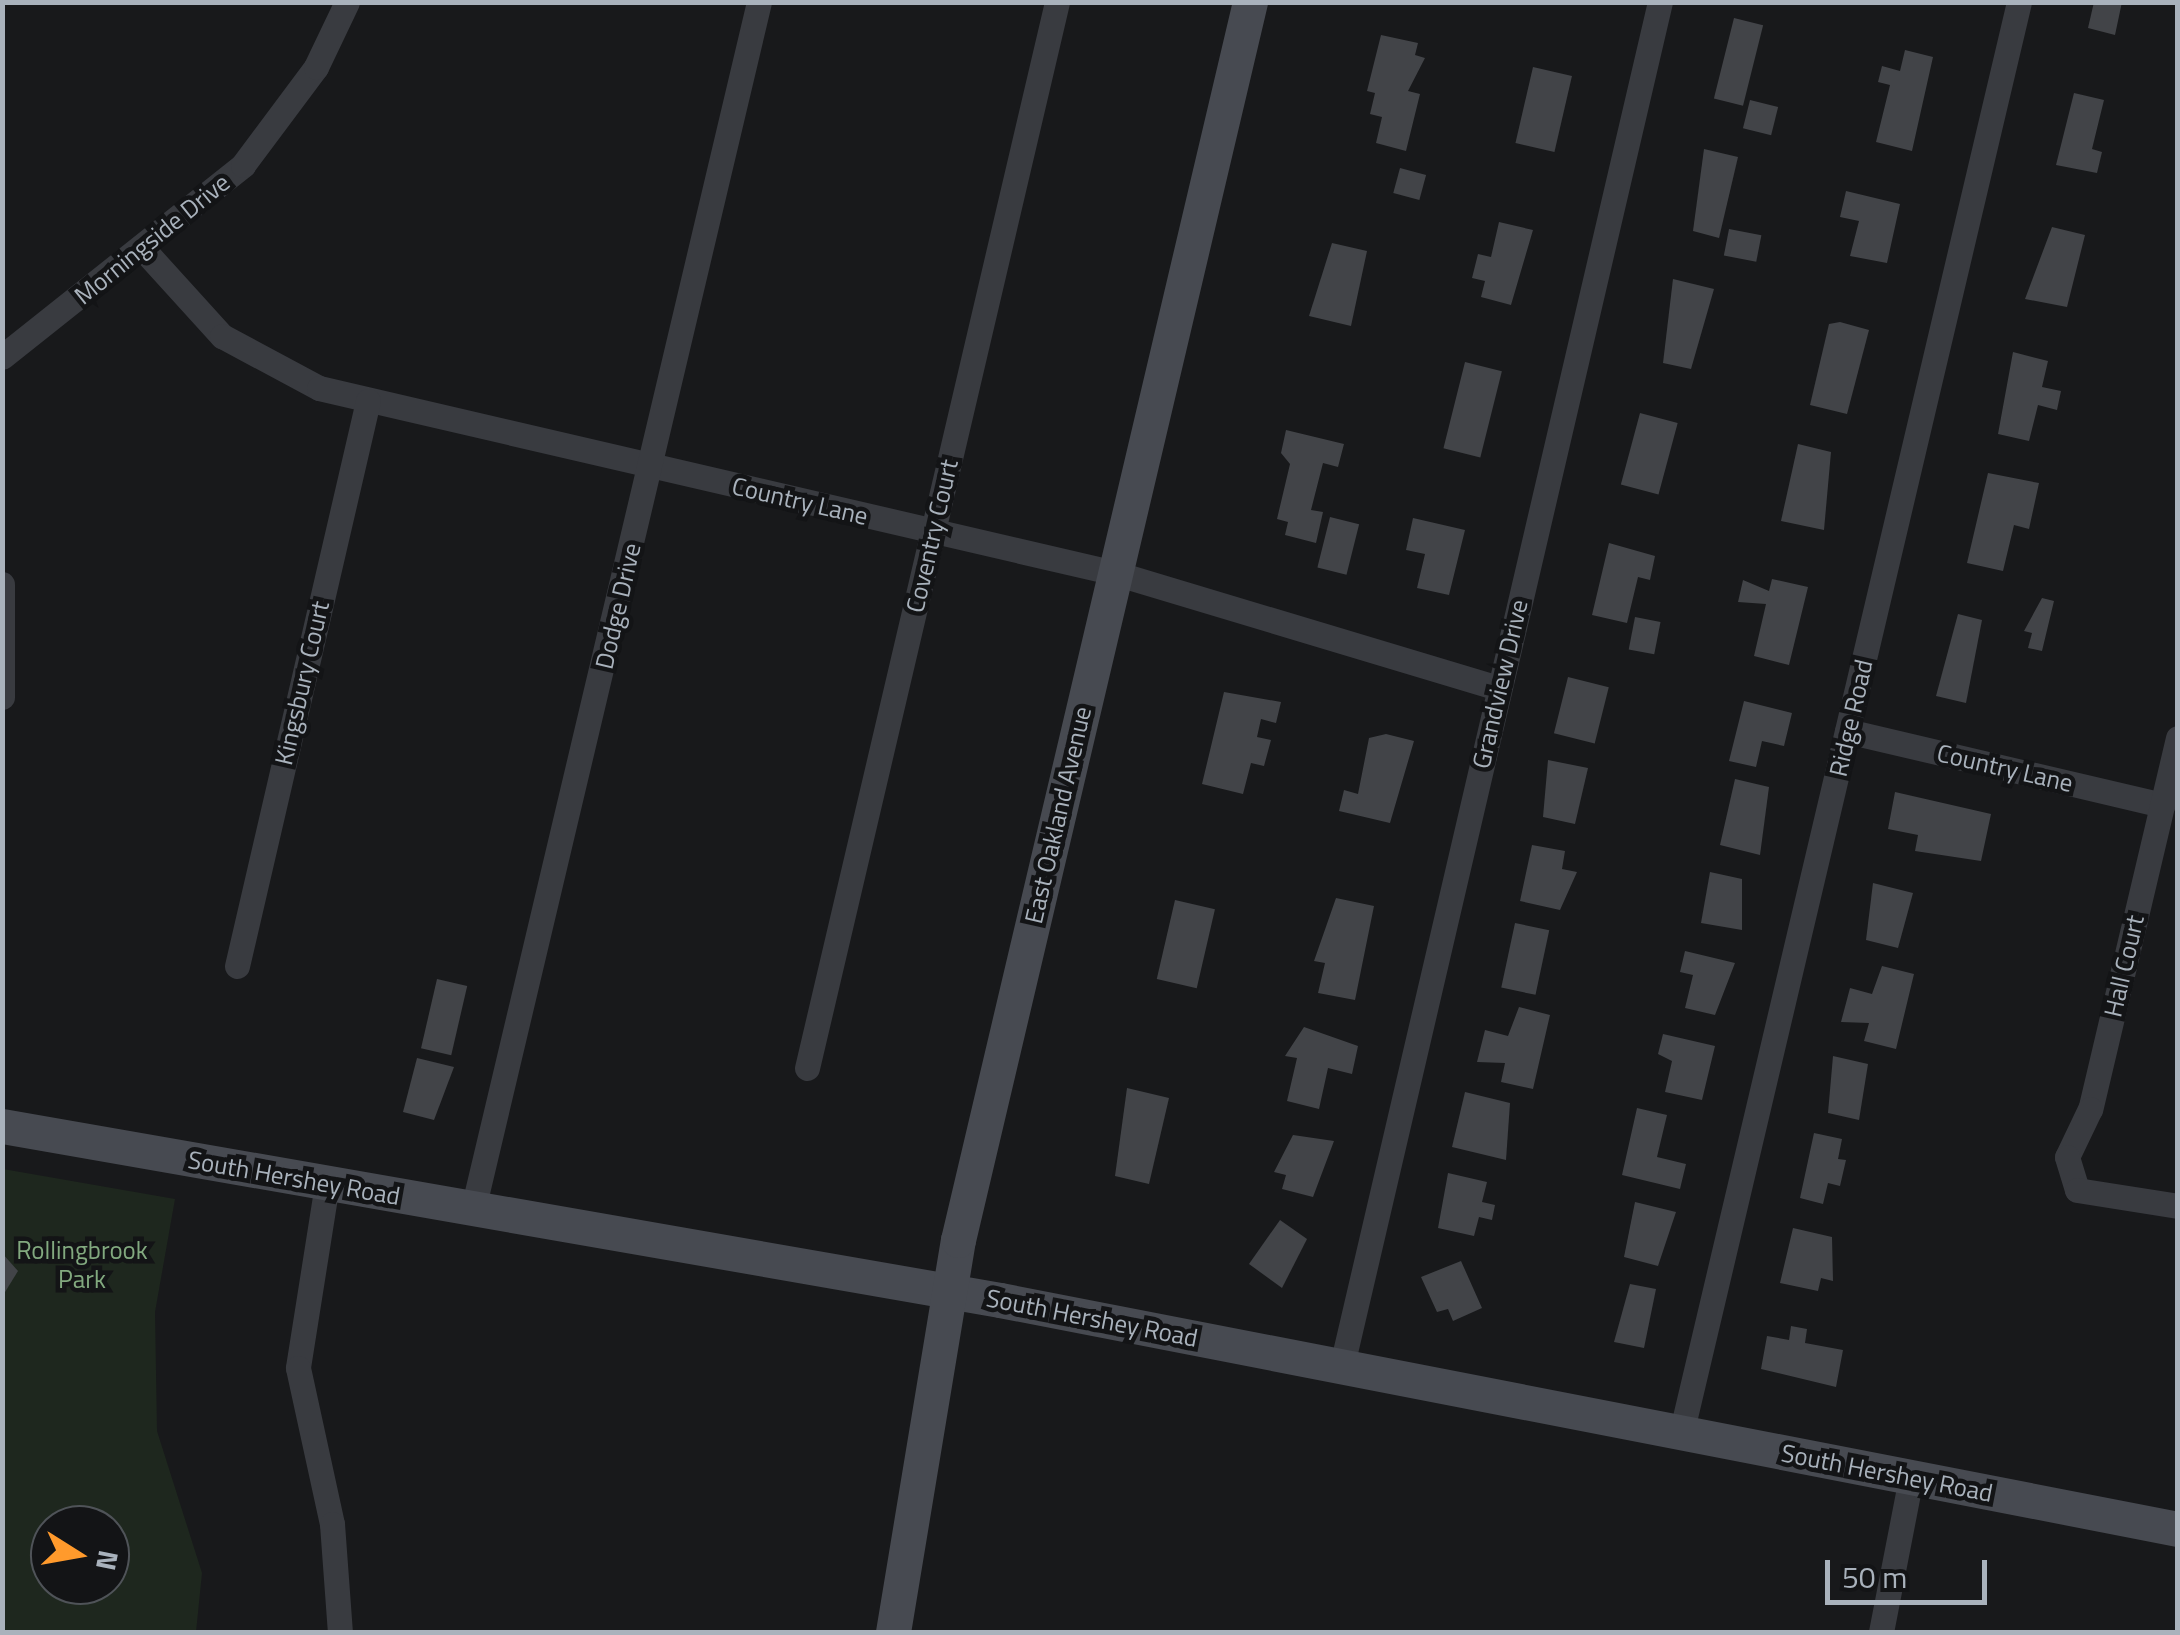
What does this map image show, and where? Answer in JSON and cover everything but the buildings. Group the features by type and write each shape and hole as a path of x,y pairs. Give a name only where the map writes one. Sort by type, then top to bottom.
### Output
{"main road":[{"name":"East Oakland Avenue","path":"893,1632 948,1291 1250,2"},
{"name":"South Hershey Road","path":"2,1126 948,1291 2178,1528"}],"street":[{"name":"Morningside Drive","path":"2,357 143,249 268,136 347,2"},
{"name":"Dodge Drive","path":"473,1209 759,2"},
{"name":"Coventry Court","path":"807,1068 1057,2"},
{"name":"Grandview Drive","path":"1342,1366 1660,2"},
{"name":"Ridge Road","path":"1681,1434 2019,2"},
{"name":"Country Lane","path":"143,249 243,351 368,401 1116,573 1498,688"},
{"name":"Kingsbury Court","path":"237,966 368,401"},
{"path":"2,584 2,698"},
{"name":"Country Lane","path":"1848,732 2162,805"},
{"name":"Hall Court","path":"2178,738 2090,1109 2068,1157 2076,1190 2178,1206"},
{"path":"326,1184 298,1368 332,1524 340,1632"},
{"path":"1881,1632 1911,1478"}],"green space":[{"name":"Rollingbrook Park","path":"3,1169 175,1199 155,1312 157,1431 202,1573 196,1632 3,1632"}]}
